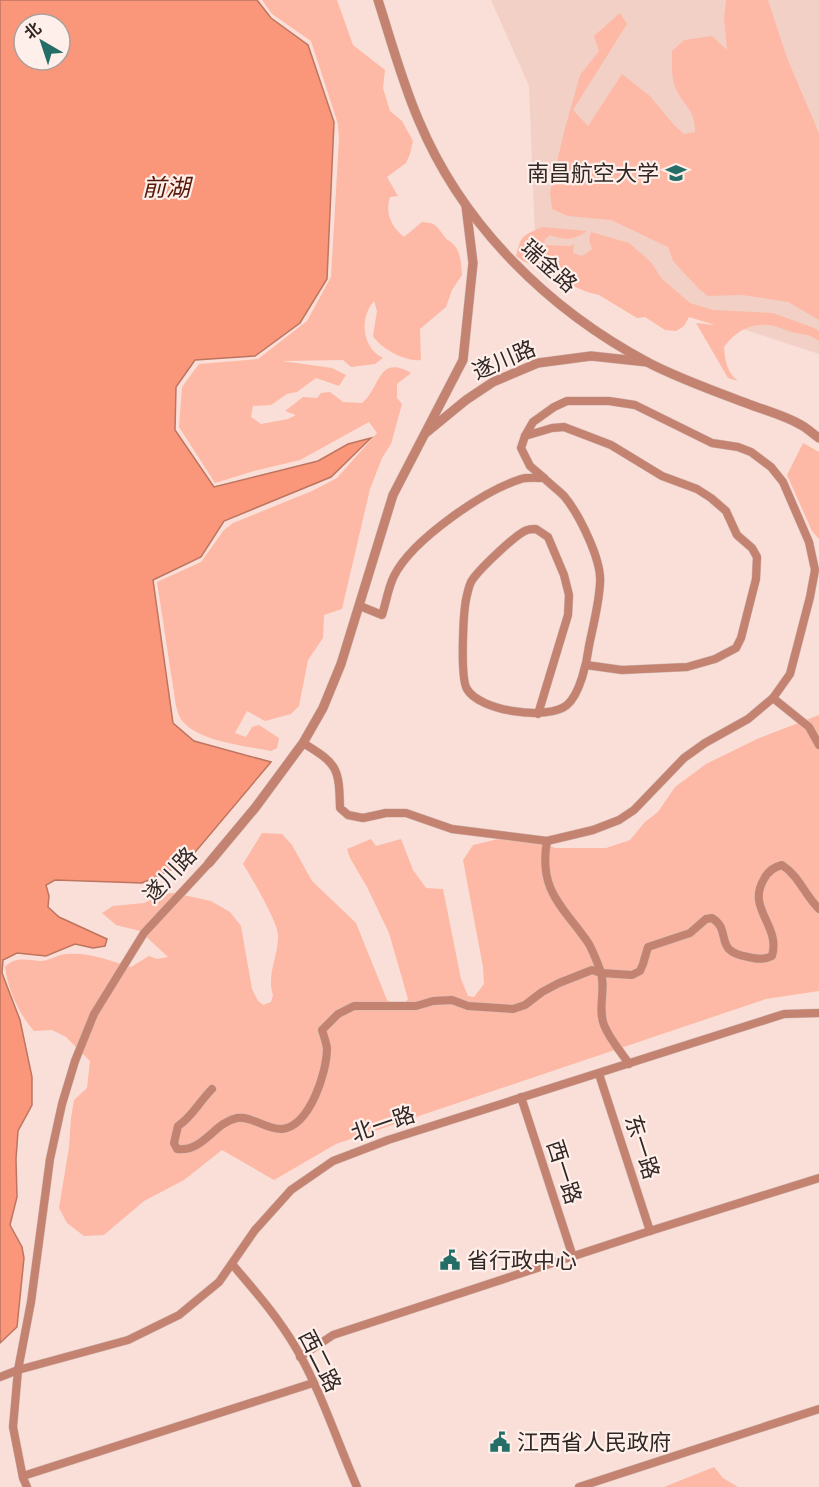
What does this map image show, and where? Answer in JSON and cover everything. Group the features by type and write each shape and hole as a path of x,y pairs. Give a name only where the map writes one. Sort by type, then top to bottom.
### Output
{"street":[{"name":"瑞金路","path":"378,0 418,120 440,165 466,206 505,253 542,290 586,323 649,363 800,424 819,438"},
{"name":"遂川路","path":"27,1487 22,1476 13,1427 18,1370 32,1302 54,1136 75,1060 94,1014 144,933 209,863 255,808 303,743 323,708 341,664 393,495 463,360 473,262 466,206"},
{"name":"遂川路","path":"424,434 466,400 493,382 538,363 591,356 649,363"},
{"path":"303,743 332,764 339,776 340,808 348,815 363,818 386,813 406,813 452,829 547,841 593,830 619,820 634,810 684,758 705,743 748,719 773,698 790,674 815,570 809,542 783,482 771,467 751,452 738,447 712,443 635,405 609,401 567,401 533,422 525,435 521,448 530,466 568,503 596,558 600,581 586,665 576,692 568,705 556,711 538,714 523,714 479,701 467,691 462,679 466,599 470,582 482,566 525,531 536,529 548,537 564,575 569,595 568,615 538,714"},
{"path":"525,435 564,427 610,445 662,476 696,489 726,511 737,535 752,548 756,557 756,579 741,638 736,648 715,659 687,667 622,670 586,665"},
{"path":"360,606 382,615 394,576 410,554 461,510 484,496 523,478 544,478"},
{"path":"773,698 809,727 819,745"},
{"path":"547,841 544,856 555,900 590,946 602,973 604,1025 629,1064"},
{"path":"212,1089 198,1103 189,1119 178,1126 174,1143 177,1149 188,1150 224,1124 237,1118 249,1119 281,1129 295,1124 316,1095 321,1083 327,1045 322,1030 338,1014 354,1006 416,1006 433,1001 452,1000 468,1006 513,1010 559,983 592,970 632,975 643,964 648,946 690,933 712,918 721,927 725,945 729,951 737,955 759,959 772,956 774,949 772,932 757,900 759,888 765,876 774,867 782,865 799,881 808,898 819,909"},
{"name":"北一路","path":"0,1377 128,1340 179,1315 219,1282 255,1230 291,1190 333,1161 388,1140 784,1014 819,1013"},
{"name":"东一路","path":"599,1074 650,1231"},
{"name":"西一路","path":"521,1097 573,1257"},
{"path":"300,1357 333,1335 819,1178"},
{"name":"西二路","path":"232,1264 272,1311 300,1357 357,1487"},
{"path":"22,1476 313,1383"},
{"path":"579,1487 819,1409"}],"shaded area":[{"path":"262,0 337,0 353,45 385,70 383,88 390,111 402,121 413,141 406,163 387,177 398,196 390,197 388,209 390,219 404,237 422,222 436,226 457,249 462,275 452,290 446,307 420,329 421,360 401,357 388,350 373,336 377,311 374,301 366,316 365,332 371,347 383,358 375,364 351,367 343,360 282,361 332,368 346,375 339,386 316,378 297,392 287,394 271,405 253,406 251,417 261,424 288,419 296,415 285,411 303,397 317,398 321,393 330,392 343,402 362,403 386,370 400,368 411,373 397,384 397,398 402,404 391,444 382,458 370,489 342,609 324,615 323,638 308,660 299,706 291,714 265,721 247,711 235,733 246,737 252,727 259,725 279,738 277,748 271,751 213,739 192,729 181,719 176,706 157,582 201,562 224,530 233,523 312,491 337,478 377,433 369,422 300,460 215,483 179,427 182,387 199,364 258,359 307,321 331,277 338,124 311,41 272,14"},
{"name":"南昌航空大学","path":"491,0 819,0 819,354 536,261 529,86"},
{"path":"726,0 768,0 787,58 819,133 819,320 788,302 742,295 708,296 673,261 668,247 611,220 568,216 552,209 550,192 580,75 599,51 594,36 620,13 627,24 573,110 588,126 622,74 650,96 684,134 695,132 691,113 674,85 672,51 684,40 712,36 727,50 724,19"},
{"path":"542,227 587,231 569,239 550,235 545,239 544,245 571,246 574,243 573,253 582,256 592,249 589,240 591,232 629,243 651,262 662,279 690,303 713,310 773,313 819,331 819,341 809,335 772,326 749,327 733,337 724,347 727,366 738,381 728,378 696,323 715,325 689,317 684,326 676,331 665,330 645,317 637,318 599,295 564,282 557,284 553,275 516,256 523,237"},
{"path":"803,443 819,452 819,539 812,531 787,475"},
{"path":"819,715 819,991 766,999 336,1144 274,1180 222,1150 184,1180 144,1201 104,1235 84,1236 67,1223 59,1208 69,1147 71,1118 74,1100 87,1088 90,1061 66,1037 52,1030 34,1031 15,1001 6,976 5,967 13,961 44,961 64,954 83,954 131,967 149,956 157,959 168,957 140,931 116,925 102,913 113,906 144,903 163,894 174,893 211,901 230,912 241,926 252,989 258,1001 263,1005 271,1002 273,995 271,980 278,942 277,929 264,900 243,864 262,833 282,834 292,845 312,881 356,923 387,1000 395,1005 403,1005 408,999 389,933 347,849 371,839 376,846 401,839 413,870 426,888 443,889 461,979 468,996 474,997 484,984 483,967 463,860 473,845 519,834 555,848 606,848 630,840 645,822 658,812 675,787 706,764 757,739"},
{"path":"714,1467 723,1478 738,1487 664,1487"}],"water":[{"name":"前湖","path":"0,0 257,0 271,18 308,45 334,122 327,279 300,323 255,356 195,360 176,387 175,430 214,487 318,461 348,444 371,438 331,477 224,521 201,557 153,580 173,723 194,741 271,762 186,863 142,883 55,880 46,885 49,896 48,907 59,917 107,939 105,946 93,948 75,944 46,956 17,953 3,960 2,973 20,1020 32,1077 32,1105 18,1131 17,1197 10,1225 22,1247 24,1258 17,1327 0,1343"}],"place":[{"name":"南昌航空大学","path":"676,173"},
{"name":"省行政中心","path":"450,1260"},
{"name":"江西省人民政府","path":"500,1442"}]}
